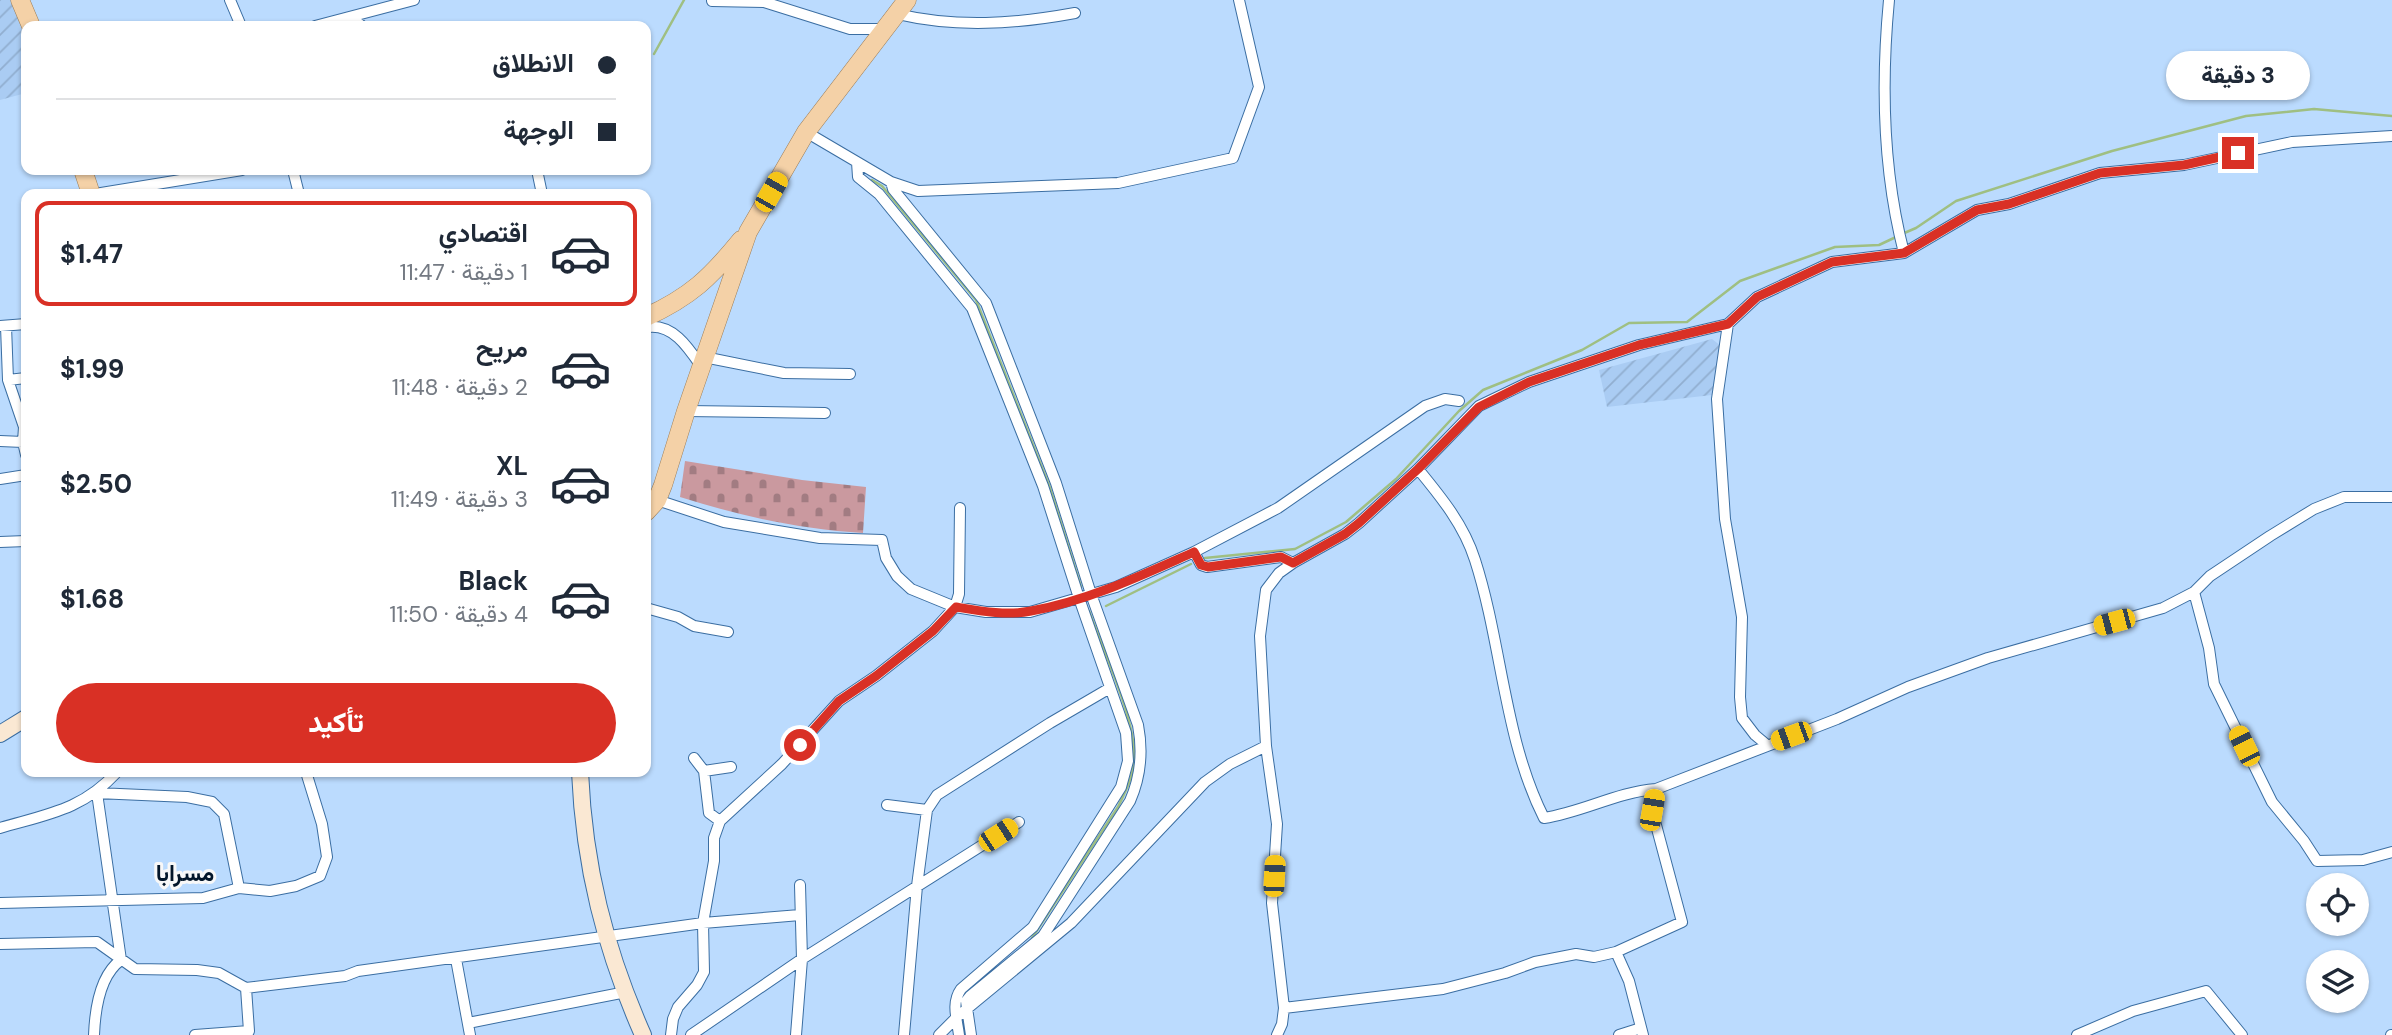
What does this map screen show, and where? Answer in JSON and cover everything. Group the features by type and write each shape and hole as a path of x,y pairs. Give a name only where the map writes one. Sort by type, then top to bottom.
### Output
{"main road":[{"path":"20,0 29,21"},
{"path":"651,321 716,271 748,232 806,132 897,15"},
{"path":"651,506 748,232"},
{"path":"0,734 21,721"},
{"path":"580,777 584,833 605,936 643,1035"}],"street":[{"path":"230,0 239,21"},
{"path":"335,21 414,0"},
{"path":"806,132 891,182 918,191 1118,183 1233,158 1259,87 1239,0"},
{"path":"1889,0 1886,83 1889,184 1904,253"},
{"path":"712,1 764,2 850,29 897,15 930,22 978,24 1032,21 1075,13"},
{"path":"351,17 356,21"},
{"path":"1277,1035 1284,1008 1272,903 1277,824 1266,746 1260,636 1266,590 1279,573 1293,563 1345,534 1418,469 1479,407 1529,382 1639,345 1728,324 1757,297 1832,262 1904,253 1977,210 2009,204 2100,173 2184,165 2292,142 2392,136"},
{"path":"857,162 858,177 879,194 972,308 1138,724 1141,752 1135,790 1130,801 1043,936 966,1001 971,1035"},
{"path":"124,189 211,175"},
{"path":"891,182 893,189 986,303 1056,483 1110,688 1126,733 1128,761 1121,787 1032,927 956,996 954,1005 959,1035"},
{"path":"21,324 3,326 8,380 21,417"},
{"path":"1728,324 1717,399 1725,519 1742,617 1740,697 1742,718 1767,745"},
{"path":"651,325 671,331 703,361 784,373 850,374"},
{"path":"8,380 21,379"},
{"path":"0,397 13,397"},
{"path":"651,506 724,522 820,538 882,540 886,558 897,576 911,589 956,607 986,612 1030,612 1116,587 1194,552 1278,508 1425,406 1445,399 1459,401"},
{"path":"686,411 825,413"},
{"path":"0,441 21,442"},
{"path":"1418,469 1453,513 1475,558 1518,747 1534,799 1544,818 1565,815 1633,791 1656,789 1838,719 1908,687 1987,658 2163,608 2194,592 2220,569 2314,509 2344,497 2392,497"},
{"path":"0,479 21,476"},
{"path":"671,1035 678,1006 697,985 704,972 703,923 714,861 714,838 720,821 782,764 839,701 933,631 956,607 960,508"},
{"path":"0,542 21,541"},
{"path":"1194,552 1201,565 1208,567 1281,557 1293,563"},
{"path":"2194,592 2209,648 2214,684 2272,802 2304,841 2317,862 2363,860 2392,852"},
{"path":"651,609 678,617 694,626 728,632"},
{"path":"904,1035 917,887 927,810 936,795 1049,723 1110,688"},
{"path":"939,1035 967,1008 1071,922 1205,782 1230,764 1266,746"},
{"path":"694,758 704,771 709,813 720,821"},
{"path":"704,771 732,767"},
{"path":"0,828 75,805 97,793 112,777"},
{"path":"0,903 203,898 239,888 270,891 296,886 320,876 327,857 322,824 308,777"},
{"path":"1284,1008 1443,989 1505,973 1535,962 1576,954 1594,957 1616,952 1682,922 1652,810 1656,789"},
{"path":"97,793 187,797 212,802 224,814 239,888"},
{"path":"97,793 121,960"},
{"path":"887,804 927,810"},
{"path":"691,1035 802,959 1018,822"},
{"path":"796,1035 802,959 800,885"},
{"path":"0,944 97,942 135,969 219,973 246,988 703,923 800,915"},
{"path":"1616,952 1629,981 1642,1032 1619,1035"},
{"path":"456,959 470,1035"},
{"path":"94,1035 101,993 112,966 121,960"},
{"path":"195,1035 248,1033 246,988"},
{"path":"2077,1035 2133,1011 2206,991 2242,1035"},
{"path":"468,1023 626,992"}],"shaded area":[{"path":"0,0 15,0 23,21 21,94 0,100"},
{"path":"1712,339 1721,346 1712,395 1607,407 1599,370"}],"green space":[{"path":"685,461 802,480 866,487 863,533 770,521 680,497"}],"waterway":[{"path":"654,54 684,0"},
{"path":"1902,234 1916,228 1956,201 2112,151 2246,116 2314,109 2392,116"},
{"path":"872,180 882,186 976,300 1050,488 1081,587"},
{"path":"1205,558 1295,549 1346,522 1396,479 1459,411 1483,390 1582,350 1629,323 1687,322 1740,281 1835,247 1879,245 1896,237"},
{"path":"1106,606 1191,564"},
{"path":"1032,938 1118,807 1133,767 1134,745 1125,707 1089,611"}],"district":[{"name":"مسرابا","path":"185,873"}],"route":[{"path":"800,745 839,701 933,631 956,607 986,612 1030,612 1116,587 1194,552 1201,565 1208,567 1281,557 1293,563 1345,534 1359,523 1418,469 1479,407 1529,382 1639,345 1728,324 1757,297 1832,262 1904,253 1977,210 2009,204 2100,173 2184,165 2238,153"}]}
